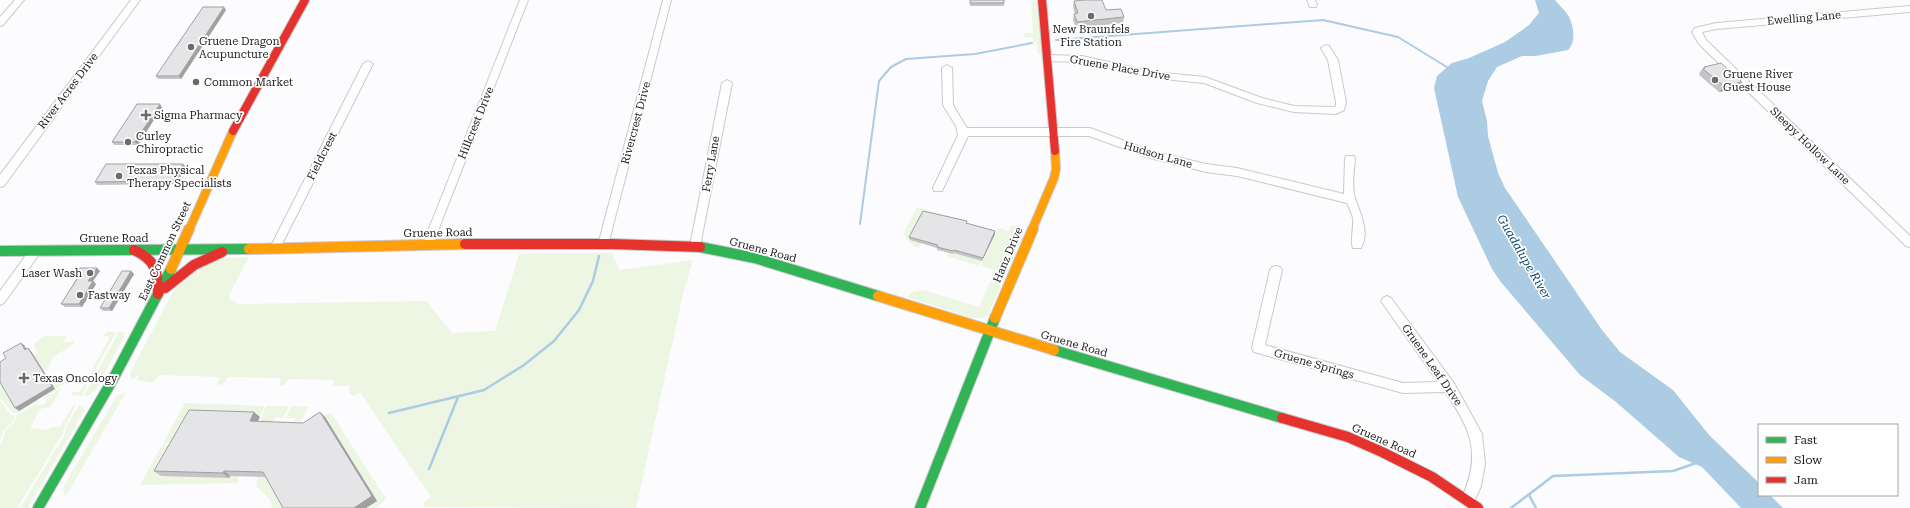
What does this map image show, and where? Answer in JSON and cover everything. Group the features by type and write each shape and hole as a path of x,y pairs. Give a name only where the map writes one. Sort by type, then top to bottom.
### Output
{"street":[{"path":"0,23 20,0"},
{"name":"River Acres Drive","path":"0,183 136,0"},
{"name":"East Common Street","path":"38,508 102,400 158,296 181,249 207,187 263,73 305,0"},
{"name":"Hillcrest Drive","path":"427,246 524,0"},
{"name":"Rivercrest Drive","path":"603,245 639,112 667,0"},
{"name":"Hanz Drive","path":"920,508 989,331 1054,178 1057,159 1042,0"},
{"name":"Ewelling Lane","path":"1698,30 1716,26 1910,9"},
{"name":"Sleepy Hollow Lane","path":"1698,30 1698,36 1702,42 1910,244"},
{"name":"Gruene Place Drive","path":"1047,58 1082,59 1153,75 1205,80 1260,101 1294,108 1331,112 1339,110 1341,105 1333,60 1326,48"},
{"name":"Fieldcrest","path":"275,248 368,64"},
{"path":"938,188 962,140 963,132 948,105 947,68"},
{"name":"Ferry Lane","path":"695,246 727,83"},
{"name":"Hudson Lane","path":"963,132 1090,132 1150,154 1206,168 1237,172 1352,200"},
{"path":"1350,159 1348,184 1358,222 1357,245"},
{"name":"Gruene Road","path":"0,251 231,249 536,243 695,246 724,251 762,261 989,331 1348,437 1394,457 1448,487 1473,504"},
{"path":"158,296 179,276 196,264 231,249"},
{"path":"0,300 36,250"},
{"path":"133,250 147,256 154,263 158,280 158,296"},
{"name":"Gruene Springs","path":"1276,270 1258,348 1403,388 1426,389 1450,387"},
{"name":"Gruene Leaf Drive","path":"1387,301 1450,387 1476,434 1479,464 1473,504"}],"green space":[{"path":"1031,0 1035,1 1037,4 1042,54 1038,54 1037,43 1035,43 1036,49 1032,37 1025,38 1024,33 1033,33"},
{"path":"917,207 955,218 954,221 910,240 921,243 919,248 915,247 903,235"},
{"path":"1012,225 1021,228 1024,233 988,315 981,318 972,318 907,297 912,292 923,290 979,307 995,270 981,266 998,228 1008,231"},
{"path":"612,253 619,270 693,260 684,290 636,508 424,507 423,503 431,497 360,392 353,396 349,393 350,386 333,386 334,380 289,379 283,386 279,385 281,378 228,377 222,385 217,384 220,377 159,375 153,383 137,380 139,375 137,375 134,379 131,377 130,373 177,284 194,268 198,273 200,271 198,269 218,258 249,257 229,295 229,298 238,304 426,301 452,333 495,331 519,254"},
{"path":"948,253 954,253 981,260 979,266 947,256"},
{"path":"107,332 116,332 81,396 71,395 73,392 80,392 110,337 103,336"},
{"path":"119,332 123,332 125,335 95,391 84,396"},
{"path":"45,336 67,336 63,342 74,342 68,348 56,355 50,363 49,369 44,372 34,355 38,353 34,347 35,343"},
{"path":"53,374 59,378 65,378 66,381 47,398 43,398 55,389 48,377"},
{"path":"0,378 19,410 38,399 38,401 20,412 13,413 0,398"},
{"path":"62,387 50,407 40,409 30,428 48,430 51,427 60,427 73,406 76,405 62,435 17,508 0,508 0,444 3,440 5,430 14,423 17,415 37,404 38,406 46,403 47,399"},
{"path":"126,392 66,496 63,492 63,487 117,396"},
{"path":"0,401 11,415 15,416 12,422 3,431 0,442"},
{"path":"185,403 264,406 260,417 195,415 179,444 163,443"},
{"path":"79,405 84,407 84,411 28,508 20,508 64,436 67,426"},
{"path":"266,406 289,406 283,418 276,417 274,421 260,421"},
{"path":"291,406 308,407 301,422 294,422 296,418 286,418"},
{"path":"331,413 386,499 376,508 366,508 377,501 325,417 318,417"},
{"path":"162,445 178,446 233,469 242,469 237,483 140,485"},
{"path":"265,470 286,508 272,508 270,499 256,486 258,477 262,477"}],"water":[{"name":"Guadalupe River","path":"1535,0 1555,0 1569,17 1572,25 1573,39 1571,47 1568,50 1536,56 1522,56 1497,67 1488,81 1482,101 1487,121 1488,136 1498,173 1505,188 1602,330 1620,352 1673,390 1709,435 1758,482 1758,496 1771,496 1783,508 1741,508 1702,467 1679,457 1616,402 1580,375 1500,281 1492,269 1458,197 1434,88 1437,76 1452,63 1469,58 1505,42 1529,25 1539,13"}],"building":[{"path":"970,0 1004,0 1004,3 970,3"},
{"path":"1102,0 1106,10 1121,9 1124,17 1077,22 1074,14 1078,13 1074,1"},
{"path":"203,7 224,7 179,76 156,76"},
{"path":"1721,63 1742,82 1724,86 1703,69 1705,68 1704,67"},
{"path":"137,104 160,104 135,142 112,142"},
{"path":"106,164 183,164 173,181 95,182"},
{"path":"923,211 967,221 966,223 995,231 983,258 937,247 938,245 909,237"},
{"path":"80,268 97,268 88,281 93,281 79,304 61,304 79,276 75,276"},
{"path":"122,271 131,271 109,308 100,308"},
{"name":"Texas Oncology","path":"21,343 25,350 28,348 52,386 15,408 0,382 0,362 6,358 3,353"},
{"path":"189,410 254,412 250,421 303,423 320,412 372,496 354,508 283,508 263,472 224,471 223,473 154,471"}],"waterway":[{"path":"1056,40 1323,20 1398,37 1450,69"},
{"path":"860,224 879,81 891,67 906,59 975,54 1032,43"},
{"path":"389,413 484,390 524,365 554,341 579,310 593,281 599,256"},
{"path":"429,469 458,397"},
{"path":"1511,508 1553,476 1673,471 1696,463"},
{"path":"1529,495 1536,508"}],"traffic: fast":[{"path":"700,247 755,258 878,296"},
{"path":"0,251 249,249"},
{"path":"38,508 112,381 171,269"},
{"path":"920,508 995,318"},
{"path":"1054,350 1282,418"}],"traffic: slow":[{"path":"171,269 233,131"},
{"path":"995,318 1054,178 1056,169 1055,151"},
{"path":"249,249 465,244"},
{"path":"878,296 1054,350"}],"traffic: jam":[{"path":"233,131 305,0"},
{"path":"1042,0 1055,151"},
{"path":"465,244 553,243 671,245 700,247"},
{"path":"134,250 147,257 155,267 158,294"},
{"path":"165,288 194,265 222,252"},
{"path":"1282,418 1348,437 1382,452 1432,477 1478,508"}],"place":[{"name":"New Braunfels Fire Station","path":"1091,16"},
{"name":"Gruene Dragon Acupuncture","path":"191,47"},
{"name":"Gruene River Guest House","path":"1715,80"},
{"name":"Common Market","path":"196,82"},
{"name":"Sigma Pharmacy","path":"146,115"},
{"name":"Curley Chiropractic","path":"128,142"},
{"name":"Texas Physical Therapy Specialists","path":"119,176"},
{"name":"Laser Wash","path":"90,273"},
{"name":"Fastway","path":"80,295"},
{"name":"Texas Oncology","path":"24,378"}]}
